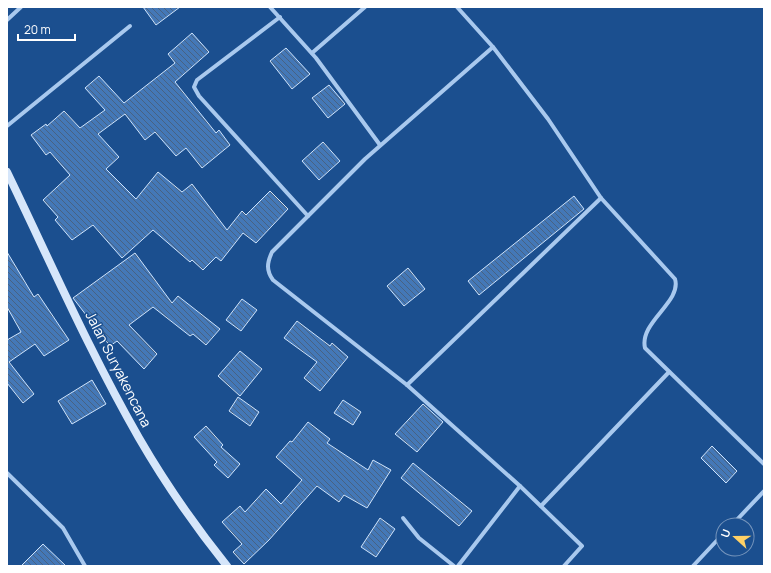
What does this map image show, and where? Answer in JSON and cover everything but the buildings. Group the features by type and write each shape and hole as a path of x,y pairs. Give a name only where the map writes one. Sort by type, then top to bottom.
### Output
{"street":[{"path":"7,20 21,7"},
{"path":"270,7 312,53 380,145"},
{"path":"312,53 364,7"},
{"path":"457,7 493,47 548,119 601,198 674,279 675,290 644,335 643,340 645,348 764,464"},
{"path":"280,17 197,80 194,87 199,96 308,216"},
{"path":"7,126 130,26"},
{"path":"493,47 380,145 272,252 267,267 268,274 273,280 407,385 520,486 582,546 564,566"},
{"name":"Jalan Suryakencana","path":"7,172 107,380 140,439 199,530 227,566"},
{"path":"407,385 601,198"},
{"path":"541,506 669,372"},
{"path":"7,473 63,528 72,541 85,566"},
{"path":"458,566 520,486"},
{"path":"739,517 764,490"},
{"path":"403,518 419,538 454,566"},
{"path":"693,566 715,543"}]}
